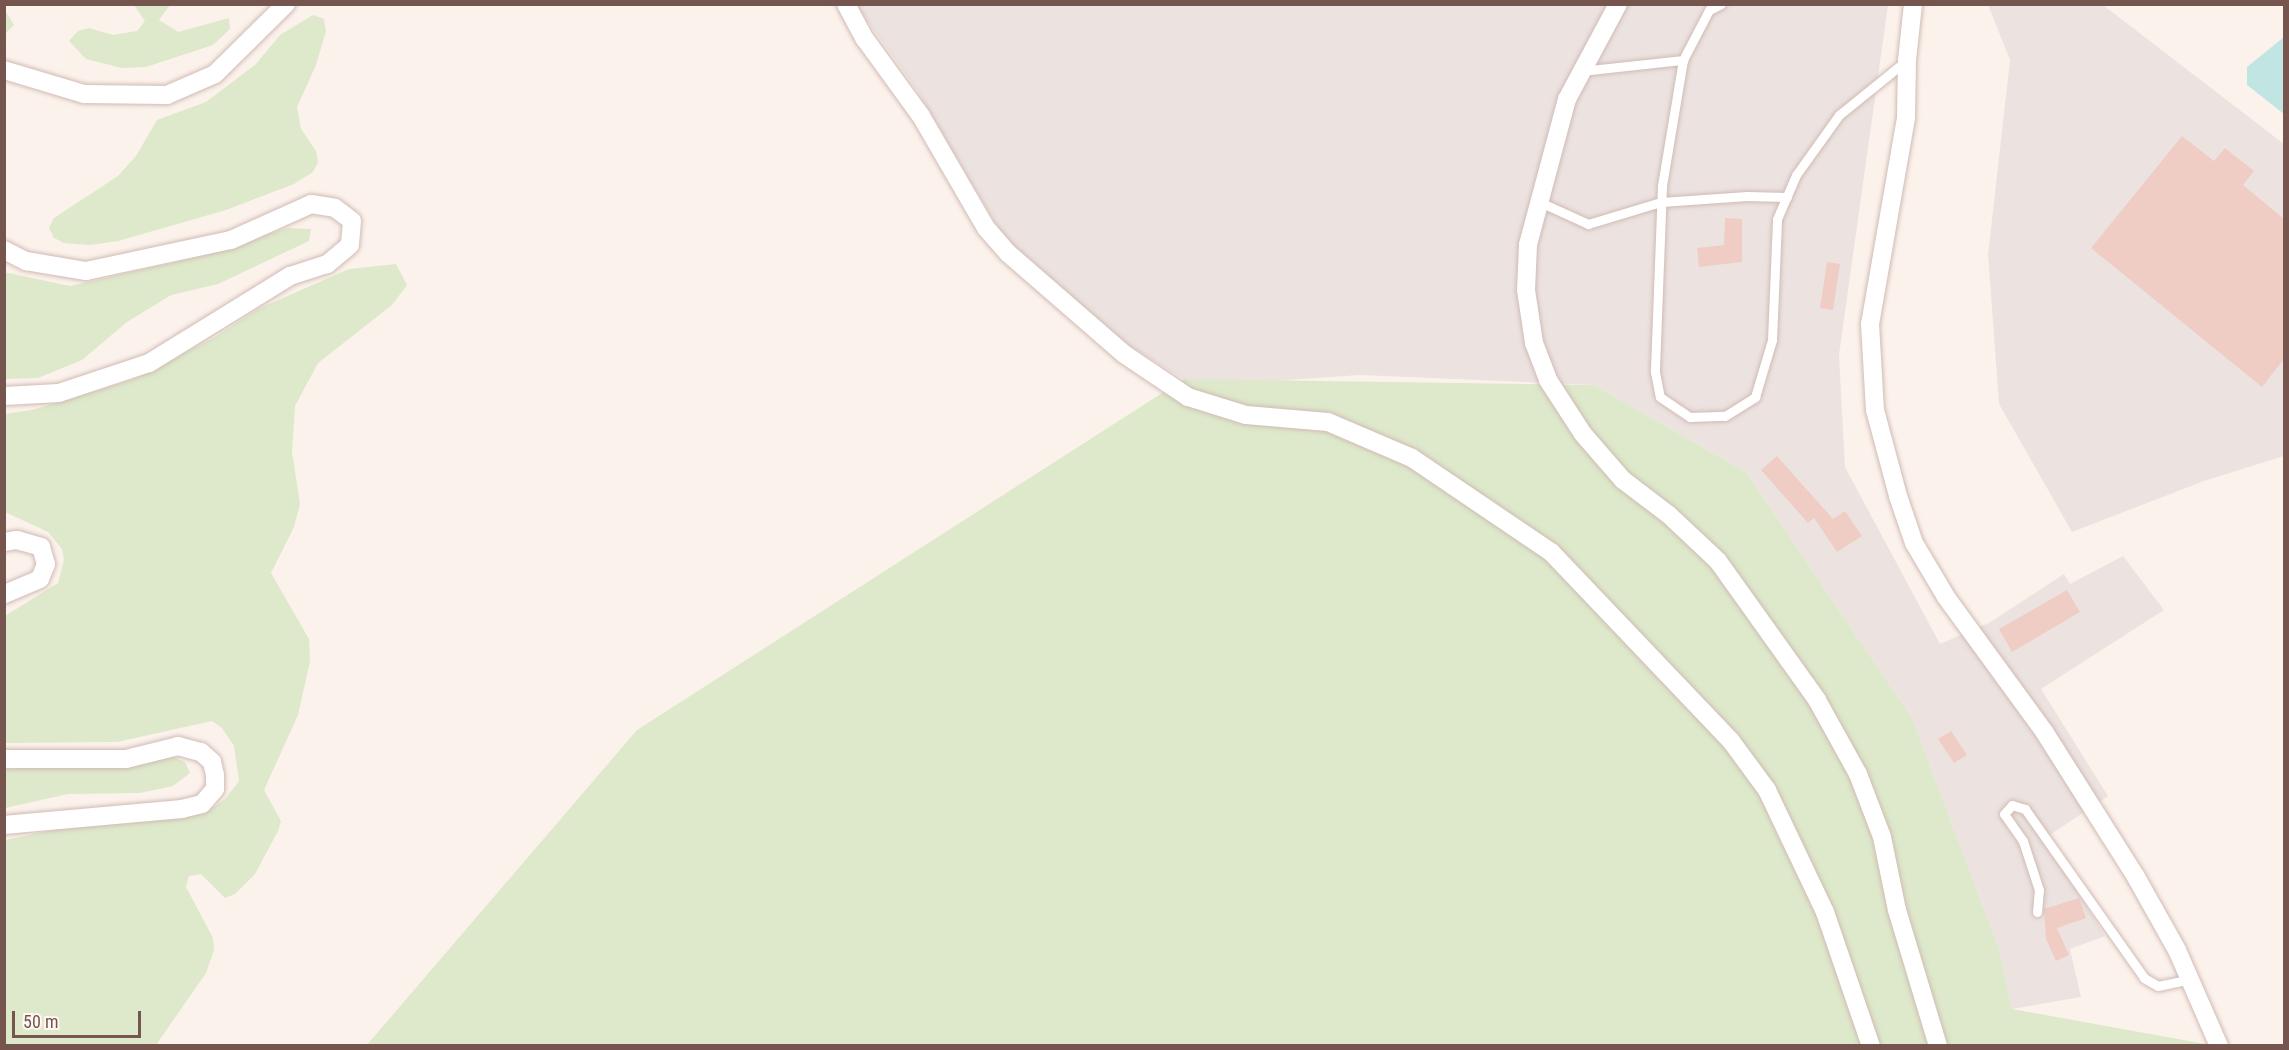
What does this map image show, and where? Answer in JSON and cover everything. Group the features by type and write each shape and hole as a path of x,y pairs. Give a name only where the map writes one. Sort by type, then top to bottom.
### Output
{"street":[{"path":"4,70 84,94 167,95 215,74 286,4"},
{"path":"846,4 865,39 921,117 986,228 1009,254 1124,354 1188,397 1246,415 1329,422 1412,458 1551,552 1731,741 1767,790 1825,912 1871,1046"},
{"path":"1618,4 1567,99 1542,203 1528,245 1526,290 1534,343 1548,380 1583,434 1623,480 1669,515 1718,561 1817,700 1858,774 1882,837 1897,910 1938,1046"},
{"path":"1913,4 1907,60 1906,118 1870,324 1875,410 1898,496 1914,543 1935,579 2045,733 2136,878 2191,980 2219,1046"},
{"path":"4,250 26,261 86,271 231,240 310,204 335,208 352,221 350,245 327,264 290,276 149,363 59,393 4,396"},
{"path":"4,542 17,540 41,547 46,564 40,579 4,594"},
{"path":"4,759 126,759 178,746 201,752 212,762 215,775 215,789 202,804 182,809 4,825"}],"lane":[{"path":"1721,4 1709,10 1683,60 1661,202 1655,372 1660,397 1690,417 1725,416 1755,397 1772,340 1777,219 1796,175 1839,115 1907,60"},
{"path":"1580,71 1683,60"},
{"path":"1542,203 1588,224 1661,202 1747,196 1787,197"},
{"path":"2037,912 2039,890 2023,842 2004,814 2013,805 2025,809 2144,978 2158,986 2191,980"}],"shaded area":[{"path":"856,5 1888,5 1839,355 1845,467 1940,644 1989,623 2064,574 2070,584 2123,556 2164,610 2041,689 2108,796 2044,839 2105,936 2070,949 2081,997 2012,1009 2000,952 1912,718 1746,472 1594,385 1360,375 1231,384 1184,379 1102,329 1003,236 917,90"},
{"path":"1988,5 2103,5 2284,144 2284,456 2204,481 2072,532 1999,404 1988,255 2010,60"}],"green space":[{"path":"134,5 170,5 159,20 178,32 229,18 230,29 213,45 146,67 122,68 86,59 69,41 78,31 89,28 113,35 137,31 145,21"},
{"path":"5,10 14,25 5,34"},
{"path":"313,15 324,19 326,31 316,65 297,107 301,129 316,151 318,162 313,172 294,184 226,210 118,241 90,245 64,243 54,238 49,228 54,218 118,176 136,156 157,120 206,102 256,64 280,35"},
{"path":"288,228 311,229 309,241 218,284 171,295 127,322 82,360 38,378 5,379 4,272 70,286 193,258"},
{"path":"396,264 407,285 392,305 318,363 295,406 292,452 300,504 294,527 271,573 309,639 310,661 298,715 264,790 281,821 278,831 255,874 235,894 225,898 201,874 189,876 186,887 213,938 214,950 206,973 156,1045 5,1045 5,840 113,818 180,817 205,813 225,799 239,781 234,746 222,728 212,721 117,742 5,743 5,616 58,583 64,560 62,549 48,532 5,512 4,414 32,410 132,380 215,337 258,309 349,269"},
{"path":"1184,379 1594,385 1746,472 1912,718 2000,952 2012,1009 2211,1045 366,1046 637,730"},
{"path":"174,757 185,762 190,773 173,786 140,793 68,794 5,808 4,769"}],"water":[{"path":"2284,37 2284,114 2247,85 2247,67"}],"building":[{"path":"2182,136 2214,161 2225,148 2254,171 2243,185 2284,219 2284,359 2262,387 2091,248"},
{"path":"1725,218 1742,219 1742,262 1699,267 1697,248 1724,245"},
{"path":"1827,262 1840,264 1833,310 1820,308"},
{"path":"1777,456 1833,519 1845,511 1862,536 1837,552 1814,518 1808,523 1761,470"},
{"path":"2067,590 2080,612 2012,652 1999,629"},
{"path":"1951,731 1967,755 1954,763 1938,739"},
{"path":"2079,898 2086,918 2057,928 2069,955 2056,961 2046,939 2044,909"}]}
